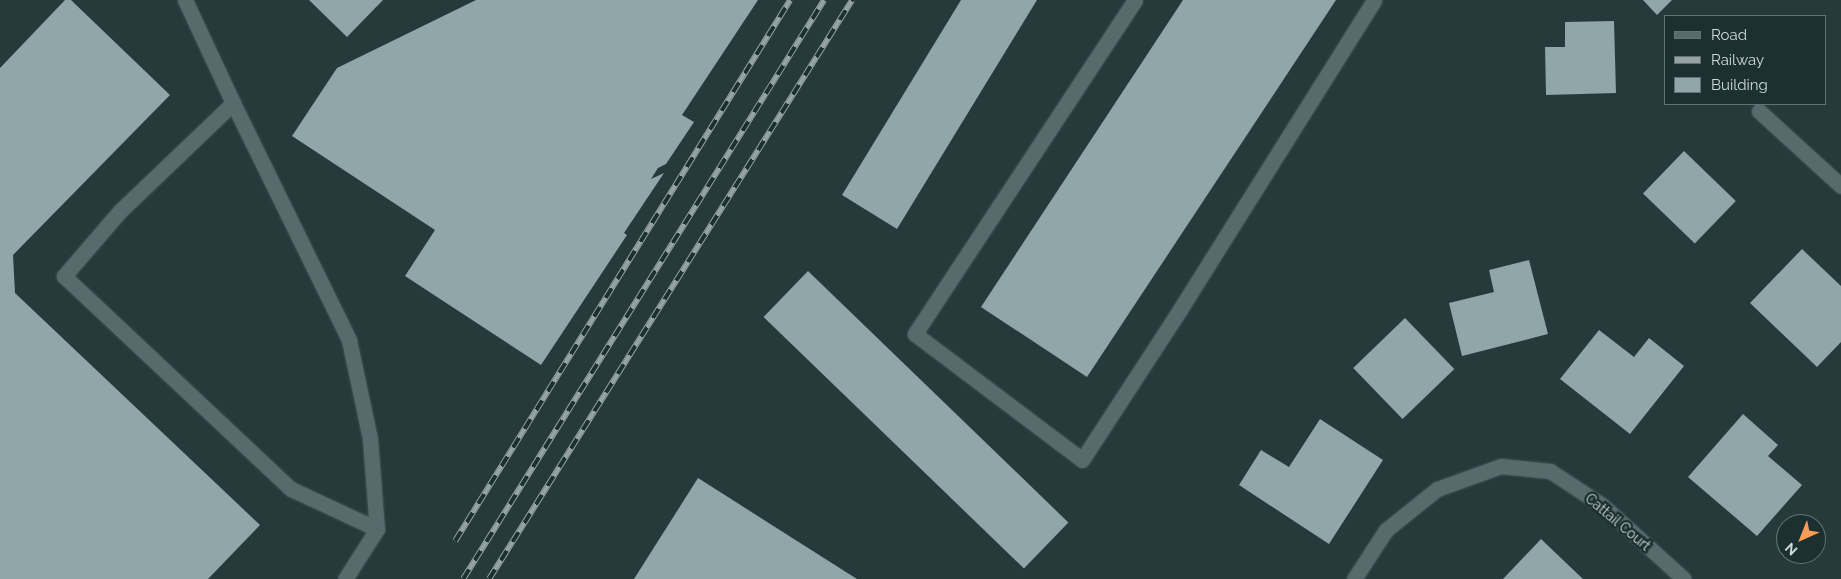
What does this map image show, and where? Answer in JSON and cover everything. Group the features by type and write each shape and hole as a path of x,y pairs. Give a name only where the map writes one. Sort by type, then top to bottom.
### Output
{"street":[{"path":"185,0 233,103 349,340 370,439 377,529 345,579"},
{"path":"1135,0 915,334 1082,460 1181,308 1374,0"},
{"path":"233,103 120,211 64,276 291,488 377,529"},
{"path":"1759,111 1841,186"},
{"name":"Cattail Court","path":"1354,579 1386,530 1437,488 1501,466 1550,471 1602,505 1684,579"}],"building":[{"path":"65,0 71,0 170,95 13,255 15,293 260,525 208,579 0,579 0,68"},
{"path":"309,0 383,0 347,37"},
{"path":"476,0 758,0 682,115 694,122 666,164 658,168 651,179 664,173 624,233 627,235 541,365 405,276 435,230 292,136 337,68"},
{"path":"961,0 1037,0 897,229 842,195"},
{"path":"1183,0 1336,0 1087,377 981,307"},
{"path":"1643,0 1672,0 1657,15"},
{"path":"1614,21 1616,93 1546,95 1545,47 1565,47 1565,22"},
{"path":"1684,151 1736,201 1695,243 1643,193"},
{"path":"1802,249 1841,286 1841,342 1817,367 1750,303"},
{"path":"1529,260 1548,334 1462,356 1449,303 1494,292 1489,270"},
{"path":"808,271 1068,522 1024,569 764,317"},
{"path":"1405,318 1454,369 1403,419 1353,368"},
{"path":"1599,330 1634,357 1649,338 1684,366 1630,434 1560,379"},
{"path":"1743,414 1778,445 1768,456 1802,485 1757,536 1688,477"},
{"path":"1320,419 1383,460 1329,544 1239,485 1261,450 1289,467"},
{"path":"698,478 857,579 634,579"},
{"path":"1541,539 1583,579 1503,579"}],"railway":[{"path":"455,541 790,0"},
{"path":"463,579 824,0"},
{"path":"489,579 852,0"}]}
